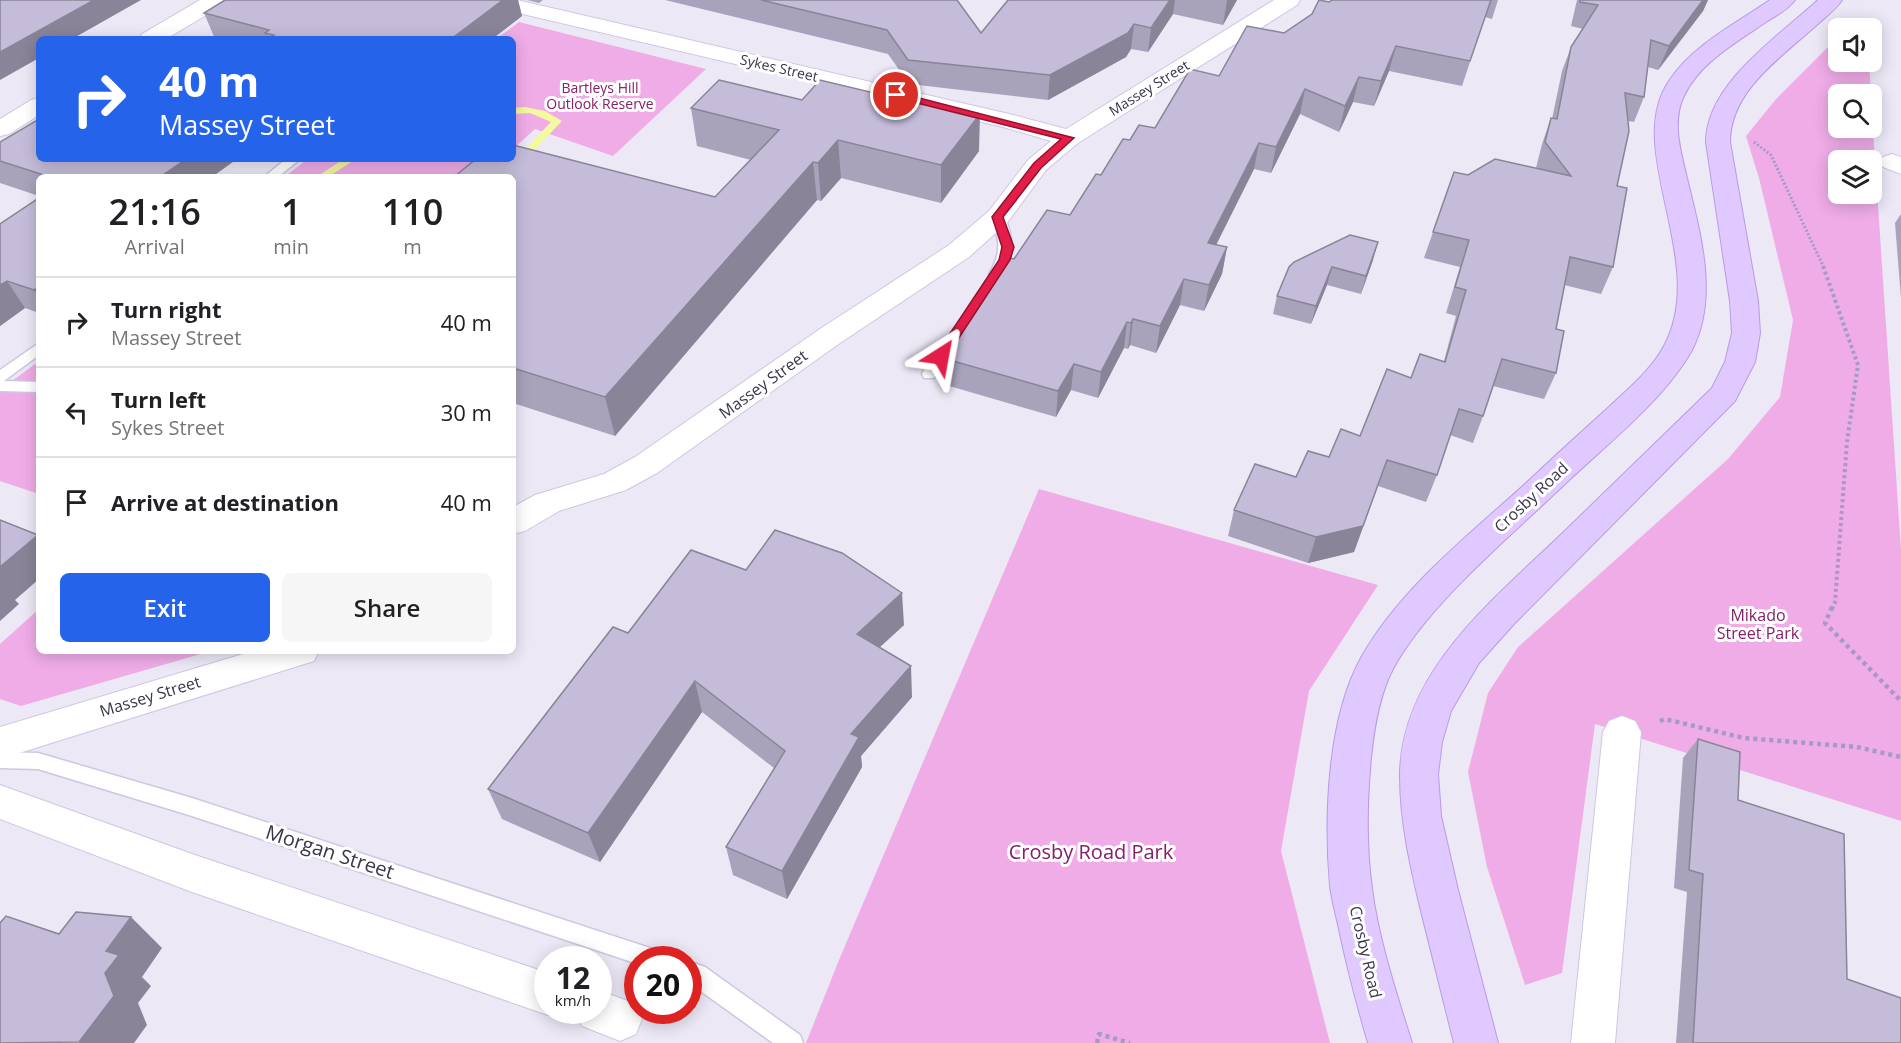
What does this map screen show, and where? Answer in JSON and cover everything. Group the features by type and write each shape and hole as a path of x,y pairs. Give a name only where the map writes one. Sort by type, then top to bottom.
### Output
{"street":[{"path":"155,36 215,0"},
{"name":"Sykes Street","path":"489,0 1009,121 1069,138"},
{"name":"Massey Street","path":"516,520 547,503 615,482 646,465 830,336 959,251 998,217 1037,165 1069,138 1289,0"},
{"name":"Crosby Road","path":"1390,1043 1372,984 1351,888 1348,797 1356,722 1376,664 1409,617 1448,576 1641,394 1666,366 1682,340 1690,306 1692,275 1688,242 1666,141 1665,118 1671,97 1684,78 1706,56 1784,0"},
{"path":"1476,1043 1437,890 1421,816 1419,774 1423,742 1432,711 1446,683 1466,653 1502,614 1724,394 1740,362 1746,333 1744,301 1718,142 1719,125 1733,94 1752,72 1831,0"},
{"path":"0,129 36,107"},
{"name":"Massey Street","path":"0,743 291,654"},
{"path":"1593,1043 1622,732"},
{"path":"0,802 203,877 534,989"}],"lane":[{"path":"274,174 290,162"},
{"path":"989,285 1008,251 998,217"},
{"path":"929,374 962,324"},
{"path":"0,377 36,350"},
{"path":"0,387 36,387"},
{"name":"Morgan Street","path":"0,760 38,761 192,807 624,949"},
{"path":"702,978 792,1043"}],"path":[{"path":"1771,155 1828,279 1858,365 1847,442 1835,602 1825,623 1901,701"},
{"path":"1622,732 1665,719 1744,738 1857,747 1901,757"},
{"path":"1097,1043 1099,1034 1130,1043"}],"green space":[{"name":"Bartleys Hill Outlook Reserve","path":"519,22 706,69 613,156 535,129 516,146 516,36 500,36"},
{"name":"Mikado Street Park","path":"1828,47 1828,72 1870,72 1870,84 1828,84 1828,138 1874,138 1874,150 1828,150 1828,204 1878,204 1901,550 1901,821 1595,724 1562,973 1525,985 1487,867 1468,772 1488,693 1518,647 1728,459 1780,397 1793,320 1759,178 1746,136 1777,98"},
{"path":"304,162 498,162 484,174 288,174"},
{"path":"36,363 36,493 0,481 0,390"},
{"name":"Crosby Road Park","path":"1039,489 1378,585 1309,691 1281,851 1330,1043 806,1043"},
{"path":"36,612 36,654 201,654 21,706 0,699 0,644"}],"building":[{"path":"0,0 94,0 0,52"},
{"path":"225,0 503,0 455,36 272,36 274,35 265,33 269,30 204,13"},
{"path":"761,0 957,0 981,33 1008,0 1170,0 1151,28 1134,24 1128,33 1050,75 908,60 887,30"},
{"path":"1319,0 1329,2 1332,0 1491,0 1470,61 1396,46 1381,81 1359,77 1345,106 1305,89 1276,147 1259,143 1208,243 1227,247 1209,285 1184,279 1160,326 1133,319 1131,323 1127,322 1101,372 1074,364 1058,391 939,357 1005,257 1014,259 1047,210 1070,215 1096,174 1101,175 1123,139 1130,140 1139,125 1155,128 1190,69 1219,76 1247,26 1284,33 1312,14"},
{"path":"1580,0 1703,0 1669,46 1651,40 1644,97 1625,93 1629,131 1617,186 1627,188 1613,267 1570,257 1556,329 1564,331 1556,373 1502,359 1483,416 1459,409 1437,475 1387,460 1363,526 1316,537 1234,510 1255,464 1296,477 1308,451 1329,457 1341,429 1360,436 1387,369 1411,378 1420,354 1445,362 1466,290 1455,287 1469,240 1433,232 1454,172 1468,175 1495,159 1571,176 1545,142 1551,118 1557,119 1571,47 1598,5 1580,2"},
{"path":"719,80 802,100 820,80 874,93 877,90 980,114 941,165 838,140 818,163 813,162 605,397 516,369 516,174 458,174 472,162 516,162 516,146 715,197 779,130 691,108"},
{"path":"36,121 36,162 182,162 164,174 41,174 0,161 0,142"},
{"path":"36,200 36,289 34,290 7,281 0,285 0,224"},
{"path":"1350,235 1378,242 1366,276 1332,267 1316,306 1277,296 1289,267 1294,262"},
{"path":"0,520 36,534 36,537 0,567"},
{"path":"775,530 842,553 902,593 857,634 911,666 851,734 859,737 782,871 726,847 785,751 695,681 588,833 488,789 613,627 628,633 691,550 746,570"},
{"path":"1698,739 1740,752 1738,800 1844,834 1847,979 1901,998 1901,1043 1693,1043 1703,874 1689,870"},
{"path":"76,912 131,917 106,951 119,955 105,973 114,996 79,1042 0,1043 0,923 6,916 59,934"}],"waterway":[{"path":"506,174 557,121 536,112 516,111"},
{"path":"326,174 346,162"}],"route":[{"path":"896,95 1009,121 1069,138 1037,165 998,217 1008,247 1005,260 941,356"}]}
